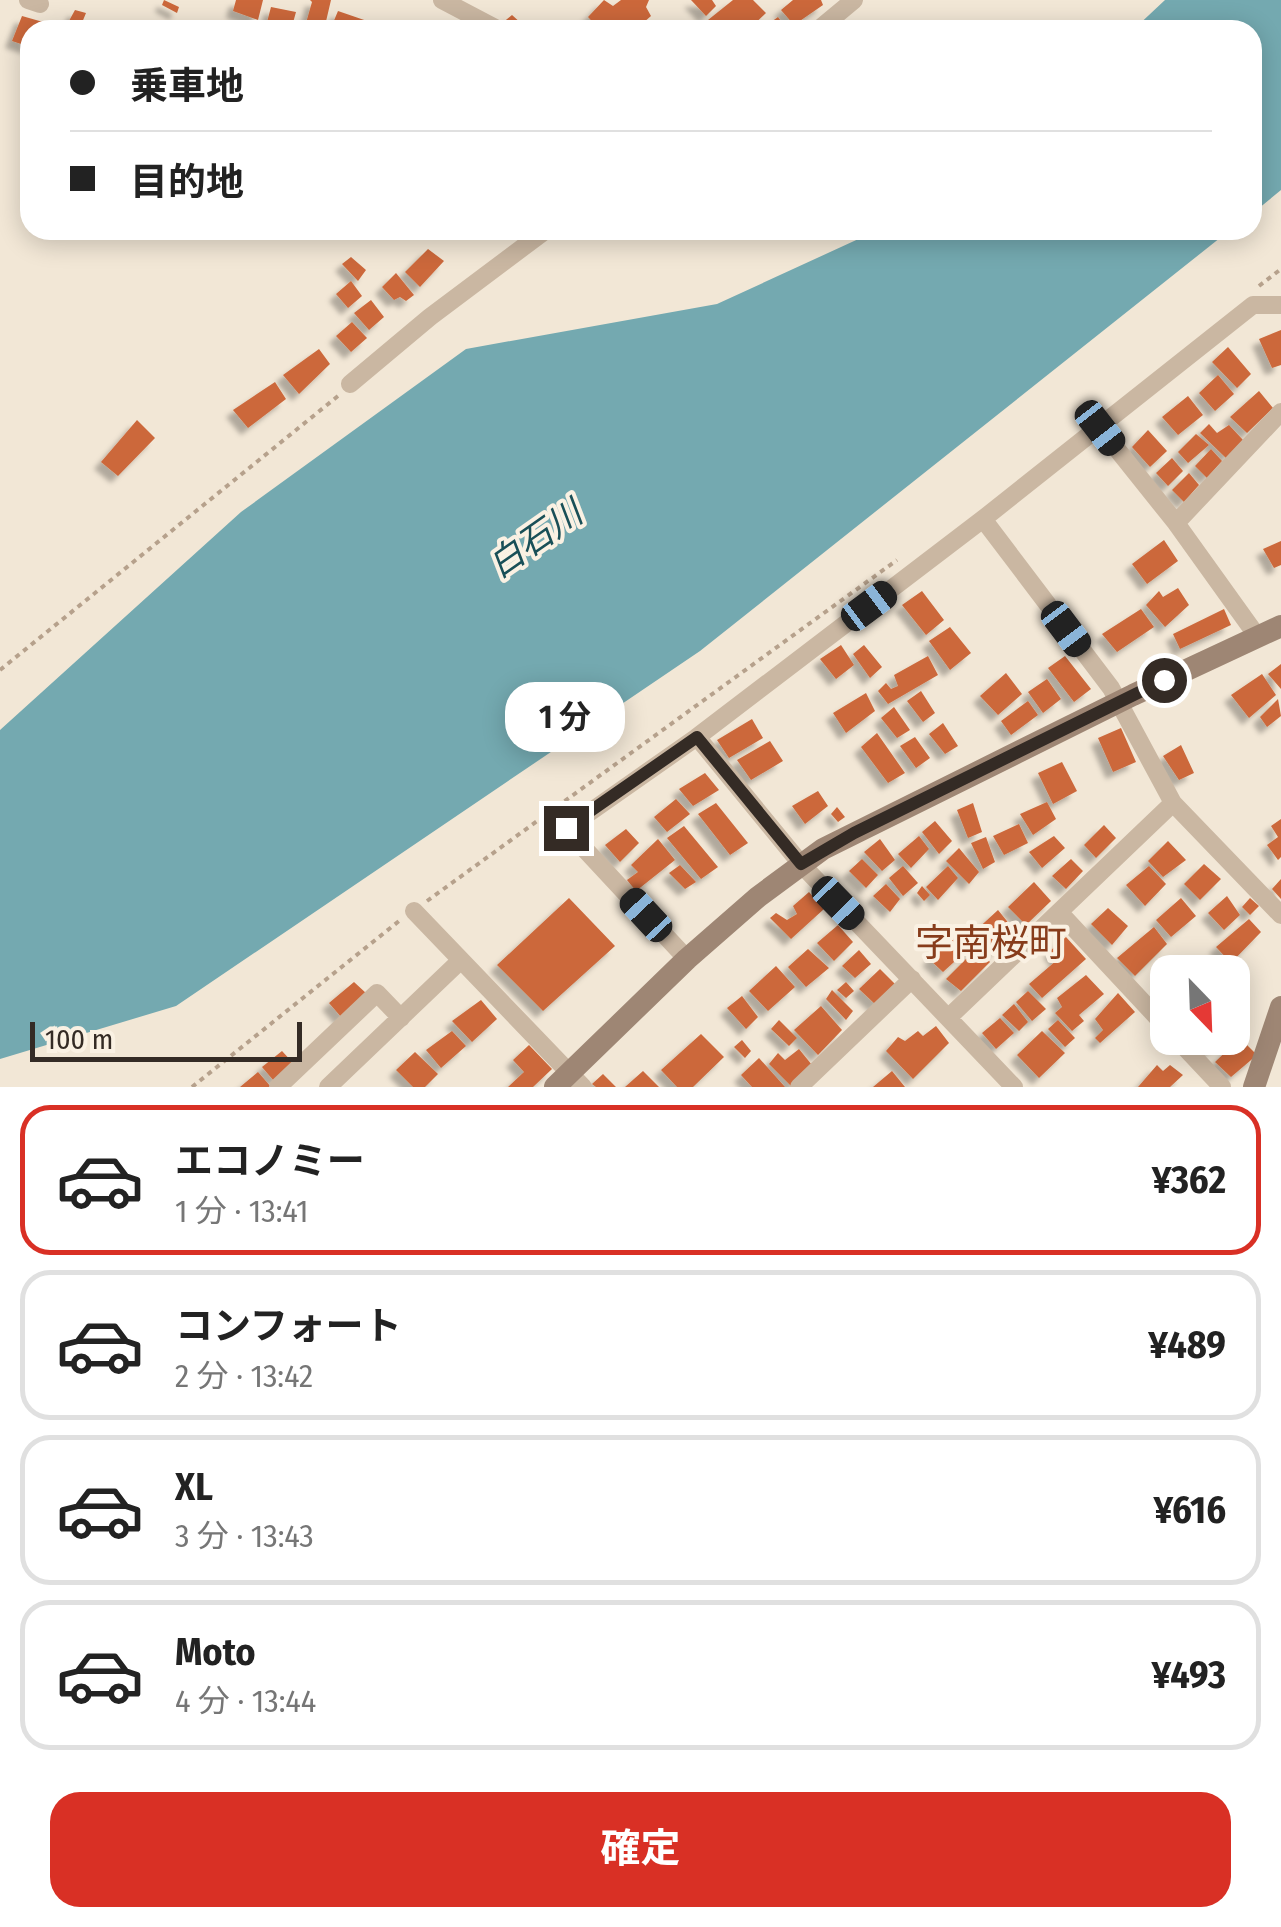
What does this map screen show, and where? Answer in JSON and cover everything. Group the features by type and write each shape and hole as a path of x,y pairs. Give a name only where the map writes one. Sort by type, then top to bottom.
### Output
{"street":[{"path":"442,0 479,20"},
{"path":"830,20 854,0"},
{"path":"347,387 430,316 533,240"},
{"path":"687,958 566,828 697,737 983,519 1252,305 1281,306"},
{"path":"1176,523 1281,412"},
{"path":"1100,428 1176,523 1257,636"},
{"path":"983,519 1119,702 1172,803 1281,915"},
{"path":"414,911 569,1082 687,958 801,864 854,833 1281,626"},
{"path":"697,737 801,864 1012,1086"},
{"path":"950,1018 1172,803"},
{"path":"1059,912 1150,1009"},
{"path":"328,1087 461,960"},
{"path":"799,1087 912,979"},
{"path":"278,1087 377,992 401,1018"},
{"path":"1254,1087 1281,1007"},
{"path":"1192,1055 1222,1087"}],"path":[{"path":"1250,292 1281,269"},
{"path":"0,670 347,387"},
{"path":"192,1087 414,911 906,554"}],"water":[{"path":"1165,0 1281,0 1281,190 1262,206 1262,20 1144,20"},
{"name":"白石川","path":"856,240 1217,240 700,651 176,1006 0,1059 0,730 241,512 466,349 717,304"}],"building":[{"path":"164,0 179,7 177,13 162,5"},
{"path":"236,0 263,0 258,20 233,11"},
{"path":"331,0 326,20 307,20 312,2"},
{"path":"604,0 613,6 621,0 649,0 646,7 651,16 646,20 588,17"},
{"path":"691,0 712,0 716,6 706,16"},
{"path":"733,0 753,0 766,13 759,20 708,20"},
{"path":"793,0 821,0 823,5 801,20 790,20 781,10"},
{"path":"271,7 296,12 294,20 268,20"},
{"path":"75,10 86,13 83,20 70,20"},
{"path":"338,11 364,20 334,20"},
{"path":"20,21 20,44 12,41"},
{"path":"428,249 444,261 420,287 405,272"},
{"path":"351,257 366,270 358,281 342,264"},
{"path":"396,273 414,295 406,301 400,297 394,300 382,287"},
{"path":"351,281 362,296 348,308 336,294"},
{"path":"371,300 384,317 369,330 354,313"},
{"path":"352,322 367,338 351,352 336,336"},
{"path":"1281,330 1281,365 1272,368 1259,339"},
{"path":"1228,347 1251,374 1237,388 1212,362"},
{"path":"319,349 330,364 299,394 283,375"},
{"path":"1218,375 1234,394 1215,411 1199,393"},
{"path":"275,382 286,399 248,428 233,410"},
{"path":"1259,391 1273,408 1247,433 1230,417"},
{"path":"1188,396 1203,415 1178,435 1162,417"},
{"path":"137,420 155,438 118,476 101,462"},
{"path":"1209,424 1217,433 1229,425 1243,440 1226,458 1200,433"},
{"path":"1148,430 1167,451 1150,467 1132,447"},
{"path":"1196,434 1209,445 1188,463 1178,452"},
{"path":"1211,449 1222,461 1207,478 1195,466"},
{"path":"1172,458 1183,471 1168,486 1156,473"},
{"path":"1189,473 1199,485 1184,502 1172,490"},
{"path":"1164,540 1178,561 1147,584 1132,564"},
{"path":"1281,541 1281,565 1274,568 1263,549"},
{"path":"1178,588 1189,605 1165,627 1146,605 1159,591 1163,597"},
{"path":"922,591 944,620 926,635 902,605"},
{"path":"1141,609 1154,627 1117,652 1102,634"},
{"path":"1224,609 1231,625 1180,649 1173,634"},
{"path":"950,627 971,653 950,670 929,641"},
{"path":"841,645 854,665 836,679 820,659"},
{"path":"864,645 882,667 870,678 853,654"},
{"path":"928,656 938,675 888,704 878,691 886,683 891,689 898,686 894,675"},
{"path":"1065,656 1091,689 1074,702 1048,668"},
{"path":"1281,664 1281,689 1268,674"},
{"path":"1006,673 1022,694 998,715 980,696"},
{"path":"1262,674 1276,695 1249,718 1231,695"},
{"path":"1047,679 1061,699 1043,713 1028,692"},
{"path":"921,691 935,713 923,722 907,701"},
{"path":"866,693 875,711 846,733 833,713"},
{"path":"1278,699 1281,716 1267,727 1260,717"},
{"path":"1028,701 1038,715 1011,735 1001,721"},
{"path":"894,707 910,730 897,738 881,718"},
{"path":"752,719 763,738 729,758 717,740"},
{"path":"943,723 958,746 945,754 929,734"},
{"path":"1121,728 1136,762 1113,772 1098,738"},
{"path":"877,733 905,773 888,783 861,747"},
{"path":"915,737 930,758 916,768 900,746"},
{"path":"770,741 783,761 751,780 737,760"},
{"path":"1181,745 1194,773 1179,780 1163,756"},
{"path":"1062,762 1077,791 1053,804 1038,773"},
{"path":"705,773 719,790 693,806 679,789"},
{"path":"818,791 828,806 805,824 792,806"},
{"path":"676,799 690,814 667,832 654,817"},
{"path":"1047,802 1056,819 1033,835 1020,814"},
{"path":"716,803 748,843 730,855 698,814"},
{"path":"973,803 982,832 968,838 957,810"},
{"path":"837,807 845,817 838,822 831,814"},
{"path":"1281,819 1278,860 1267,845 1278,837 1271,826"},
{"path":"935,821 952,841 939,854 922,832"},
{"path":"1019,824 1028,843 1004,855 993,836"},
{"path":"1104,825 1116,838 1096,858 1084,845"},
{"path":"684,826 718,867 701,879 667,838"},
{"path":"626,829 639,843 620,862 605,845"},
{"path":"919,836 929,849 911,868 898,854"},
{"path":"1054,836 1065,848 1042,868 1029,852"},
{"path":"986,837 995,862 983,869 971,843"},
{"path":"658,839 675,860 636,891 627,880 638,872 631,865"},
{"path":"880,839 895,860 882,871 864,852"},
{"path":"1168,841 1186,860 1163,877 1148,861"},
{"path":"959,848 979,872 969,884 946,861"},
{"path":"862,859 878,875 866,888 849,871"},
{"path":"1071,859 1083,871 1066,889 1052,876"},
{"path":"1204,864 1221,879 1200,900 1184,884"},
{"path":"680,865 696,882 685,889 669,873"},
{"path":"903,866 918,883 903,896 889,878"},
{"path":"948,866 958,878 938,900 926,887"},
{"path":"1149,866 1166,884 1145,906 1126,885"},
{"path":"1281,879 1281,899 1272,889"},
{"path":"1034,882 1051,901 1026,925 1008,907"},
{"path":"886,884 900,899 890,912 873,896"},
{"path":"922,886 930,895 924,901 917,893"},
{"path":"809,892 824,909 791,939 770,918 776,913 787,920 797,914 793,906"},
{"path":"1227,896 1240,915 1224,930 1208,913"},
{"path":"569,898 615,946 543,1011 497,965"},
{"path":"1181,898 1196,916 1171,937 1156,920"},
{"path":"1250,898 1259,906 1250,915 1242,907"},
{"path":"1108,908 1128,926 1112,945 1091,924"},
{"path":"998,910 1015,931 992,954 973,933"},
{"path":"1249,919 1261,932 1239,955 1224,955 1216,947"},
{"path":"838,925 853,942 834,961 817,943"},
{"path":"961,927 975,943 943,972 929,959"},
{"path":"1154,927 1167,944 1156,955 1150,955 1150,961 1135,976 1117,958"},
{"path":"1066,937 1086,959 1042,998 1029,984 1057,960 1050,951"},
{"path":"977,948 990,962 961,991 946,979"},
{"path":"808,949 829,968 806,987 788,967"},
{"path":"859,950 871,964 855,978 842,966"},
{"path":"776,966 795,987 768,1011 749,991"},
{"path":"880,969 896,985 876,1005 859,989"},
{"path":"1086,975 1104,994 1079,1015 1084,1021 1072,1031 1055,1013 1062,1007 1057,998"},
{"path":"354,982 367,994 342,1018 329,1003"},
{"path":"846,982 854,991 846,998 837,990"},
{"path":"832,990 853,1011 846,1020 826,999"},
{"path":"1028,991 1046,1009 1032,1021 1016,1002"},
{"path":"1118,993 1135,1012 1100,1043 1095,1038 1103,1030 1095,1019"},
{"path":"742,996 758,1017 746,1029 727,1008"},
{"path":"481,1000 497,1019 472,1042 452,1021"},
{"path":"1014,1004 1028,1022 1019,1031 1002,1015"},
{"path":"821,1006 842,1030 818,1055 794,1030"},
{"path":"1000,1018 1014,1033 996,1049 982,1033"},
{"path":"779,1020 797,1038 789,1046 771,1029"},
{"path":"1058,1020 1075,1038 1065,1047 1048,1029"},
{"path":"936,1026 949,1043 913,1079 886,1051 898,1037 905,1041 918,1031 923,1036"},
{"path":"452,1031 466,1046 441,1068 426,1050"},
{"path":"1042,1031 1065,1053 1039,1078 1017,1055"},
{"path":"701,1034 724,1057 693,1087 677,1087 661,1070"},
{"path":"742,1040 751,1051 745,1058 734,1047"},
{"path":"529,1045 552,1069 533,1087 508,1087 524,1072 513,1060"},
{"path":"1250,1048 1257,1055 1231,1077 1215,1062 1222,1055 1250,1055"},
{"path":"799,1049 812,1065 792,1087 769,1064 778,1053 785,1060"},
{"path":"282,1051 294,1064 274,1081 262,1067"},
{"path":"415,1052 438,1074 425,1087 413,1087 396,1070"},
{"path":"759,1058 785,1087 752,1087 741,1075"},
{"path":"1157,1065 1163,1071 1170,1065 1183,1075 1170,1087 1138,1087"},
{"path":"643,1071 659,1087 625,1087"},
{"path":"892,1071 905,1087 873,1087"},
{"path":"258,1072 271,1087 240,1087"},
{"path":"603,1074 616,1087 592,1084"}],"district":[{"name":"字南桜町","path":"991,943"}],"route":[{"path":"566,828 697,737 801,864 854,833 1164,680"}]}
